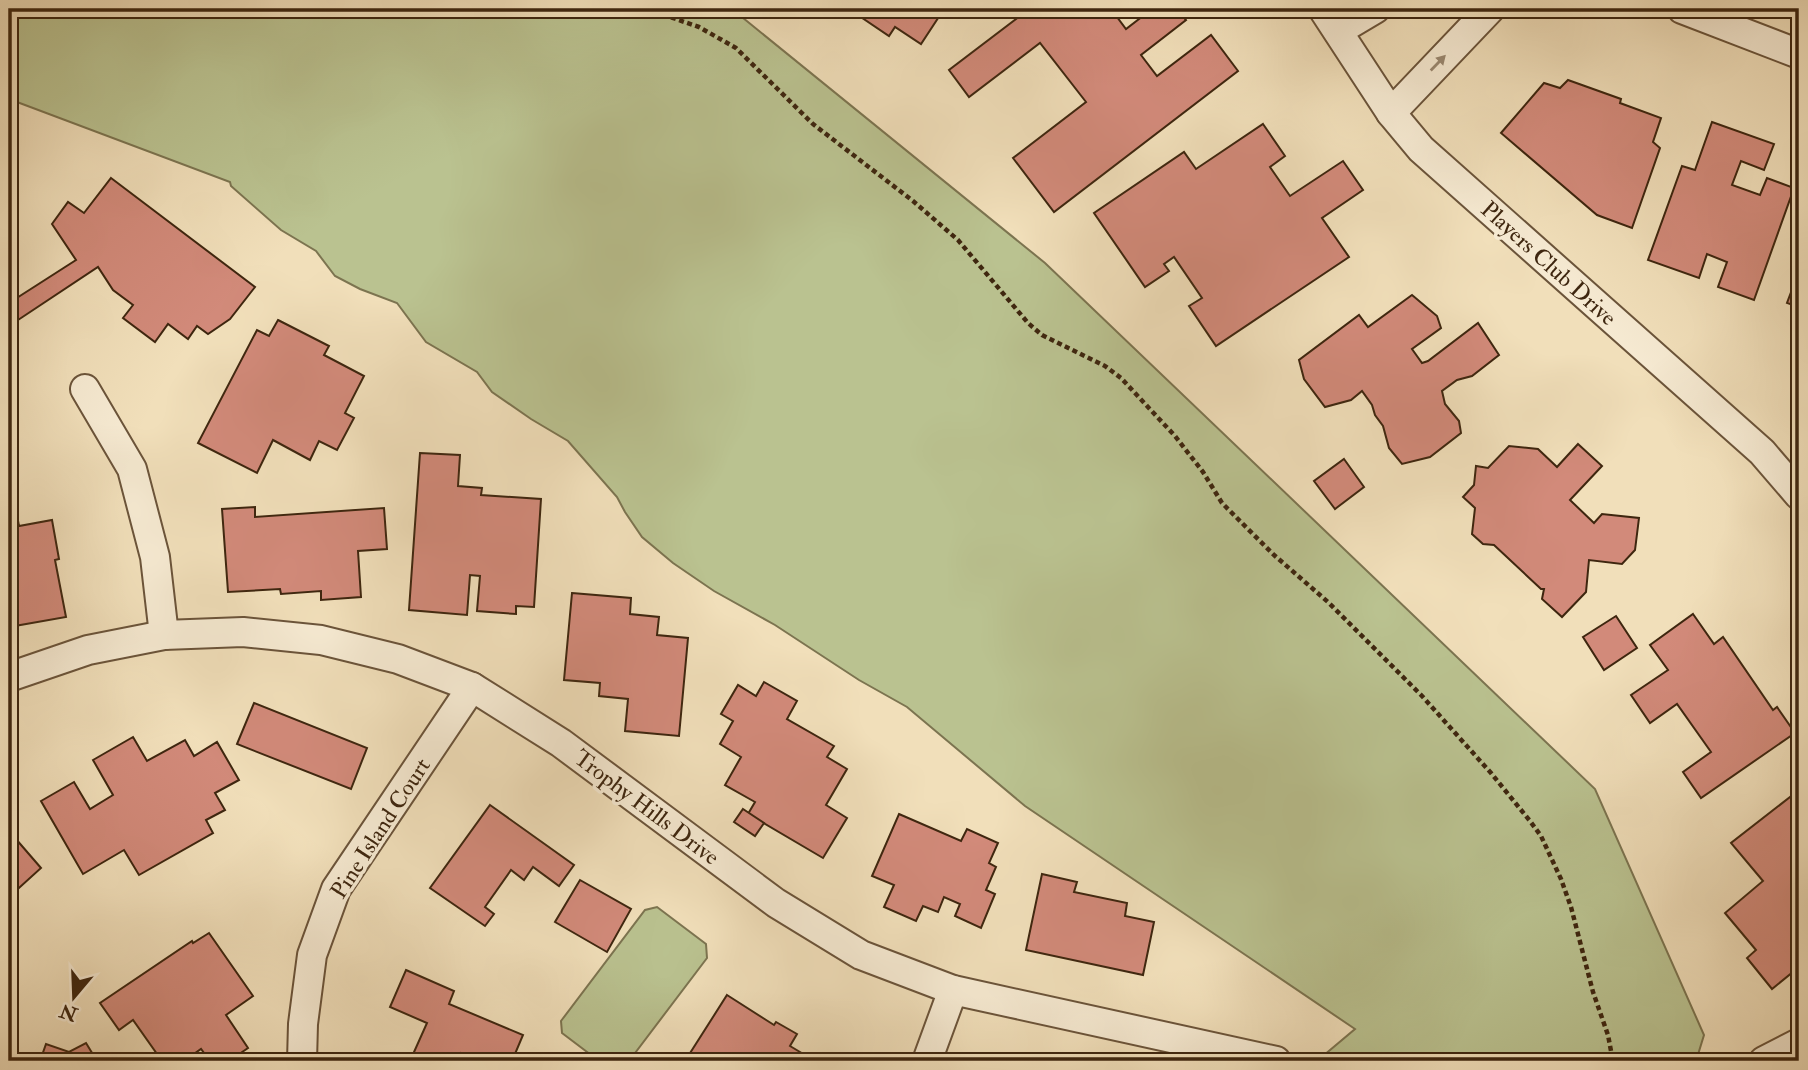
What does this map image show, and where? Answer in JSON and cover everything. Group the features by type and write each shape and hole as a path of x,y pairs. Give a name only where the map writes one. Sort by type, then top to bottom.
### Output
{"street":[{"path":"1330,20 1375,9"},
{"path":"1391,113 1490,9"},
{"path":"1682,9 1799,54"},
{"name":"Players Club Drive","path":"1330,20 1391,113 1421,149 1762,452 1799,495"},
{"path":"85,389 132,469 155,557 164,635"},
{"name":"Trophy Hills Drive","path":"9,677 88,650 164,635 243,632 321,640 398,659 472,687 561,743 776,903 861,955 953,990 1276,1061"},
{"name":"Pine Island Court","path":"302,1061 303,1024 312,955 336,889 472,687"},
{"path":"927,1061 953,990"},
{"path":"1764,1061 1799,1043"}],"path":[{"path":"647,9 699,27 736,48 813,124 913,201 958,240 1028,323 1042,335 1105,366 1121,378 1175,436 1203,472 1222,503 1274,555 1328,602 1378,655 1422,696 1491,773 1541,836 1562,879 1571,907 1593,992 1608,1035 1611,1061"}],"green space":[{"path":"9,9 732,9 1045,263 1595,789 1704,1035 1696,1061 1317,1061 1355,1029 1025,806 907,707 859,680 775,625 714,591 673,563 642,537 617,497 568,441 492,392 477,372 426,342 397,303 335,276 316,251 281,230 231,186 230,182 9,99"},
{"path":"657,907 706,944 707,958 629,1061 599,1061 562,1033 561,1021 645,910"}],"building":[{"path":"849,9 944,9 921,44 895,27 889,36"},
{"path":"1029,9 1111,9 1126,29 1152,9 1177,9 1186,20 1141,55 1157,76 1211,35 1238,71 1054,212 1013,158 1086,102 1040,43 969,97 949,70"},
{"path":"1568,80 1621,99 1620,103 1661,118 1653,142 1660,148 1632,228 1597,215 1501,133 1544,83 1560,88"},
{"path":"1712,122 1774,144 1764,170 1741,161 1732,185 1760,195 1767,178 1794,188 1754,300 1718,287 1727,262 1707,254 1699,278 1648,260 1682,166 1695,170"},
{"path":"1263,124 1285,156 1270,167 1290,196 1343,161 1363,190 1322,218 1349,257 1216,346 1189,306 1202,298 1174,257 1164,264 1169,271 1145,287 1094,213 1184,152 1196,169"},
{"path":"111,178 255,287 230,319 208,334 197,326 188,339 168,324 155,342 123,318 133,305 113,290 98,267 9,326 9,303 76,260 52,224 68,202 84,213"},
{"path":"1799,271 1799,307 1787,303"},
{"path":"1412,295 1437,316 1441,328 1412,349 1422,363 1478,323 1499,355 1472,376 1457,380 1442,391 1445,404 1459,421 1461,433 1430,457 1402,464 1389,448 1383,426 1362,391 1351,400 1325,407 1304,379 1299,360 1359,315 1368,327"},
{"path":"278,320 329,346 324,355 364,376 345,413 354,418 337,450 319,441 310,460 273,440 257,473 198,443 257,330 269,336"},
{"path":"1578,444 1602,466 1570,500 1594,523 1602,514 1639,518 1635,550 1622,564 1589,560 1586,592 1562,617 1542,599 1544,589 1494,545 1483,544 1472,534 1475,508 1463,497 1474,485 1476,466 1488,468 1509,446 1538,449 1557,467"},
{"path":"420,453 460,455 458,486 482,488 481,495 541,499 534,607 516,606 516,614 477,611 480,576 470,575 467,615 409,610"},
{"path":"1344,459 1364,487 1335,509 1314,481"},
{"path":"15,505 19,526 52,520 59,559 55,560 66,617 9,627 9,506"},
{"path":"255,507 255,517 384,508 387,549 358,551 361,597 321,600 321,591 281,594 280,589 228,592 222,509"},
{"path":"572,593 631,598 630,614 659,617 657,635 688,638 679,736 625,731 628,699 599,696 600,683 564,680"},
{"path":"1693,614 1714,644 1723,637 1773,710 1777,707 1795,733 1701,798 1683,772 1711,752 1677,704 1650,723 1631,695 1668,670 1650,645"},
{"path":"1616,616 1637,648 1604,670 1583,637"},
{"path":"764,682 797,701 787,719 834,746 827,757 847,769 826,805 847,818 823,858 748,814 755,802 725,785 741,757 720,744 733,721 721,714 738,685 756,696"},
{"path":"254,703 367,748 351,789 237,744"},
{"path":"133,737 147,761 185,740 194,756 217,742 239,780 215,793 225,810 206,820 213,833 139,875 124,850 83,874 41,801 74,782 90,809 113,795 93,760"},
{"path":"1799,790 1799,967 1772,989 1747,958 1756,950 1725,913 1763,881 1731,843"},
{"path":"490,805 574,865 559,886 533,867 524,880 511,870 485,907 494,914 485,926 430,888"},
{"path":"743,809 764,823 755,836 734,822"},
{"path":"899,814 961,841 967,829 998,843 989,863 996,867 986,890 995,894 981,928 955,916 960,904 944,897 938,912 923,906 916,921 884,907 894,885 872,876"},
{"path":"9,831 41,868 9,897"},
{"path":"1042,874 1077,882 1074,892 1127,903 1125,916 1154,922 1143,975 1026,950"},
{"path":"580,880 631,909 607,952 555,922"},
{"path":"209,933 253,996 226,1015 248,1048 229,1061 210,1061 201,1049 184,1061 162,1061 133,1020 119,1030 100,1003 192,941 193,943"},
{"path":"406,970 454,991 449,1004 523,1035 512,1061 481,1061 461,1053 458,1061 410,1061 427,1023 390,1007"},
{"path":"727,995 774,1025 776,1022 797,1034 790,1046 810,1058 808,1061 685,1061"},
{"path":"86,1043 97,1061 40,1061 46,1044 69,1052"}]}
